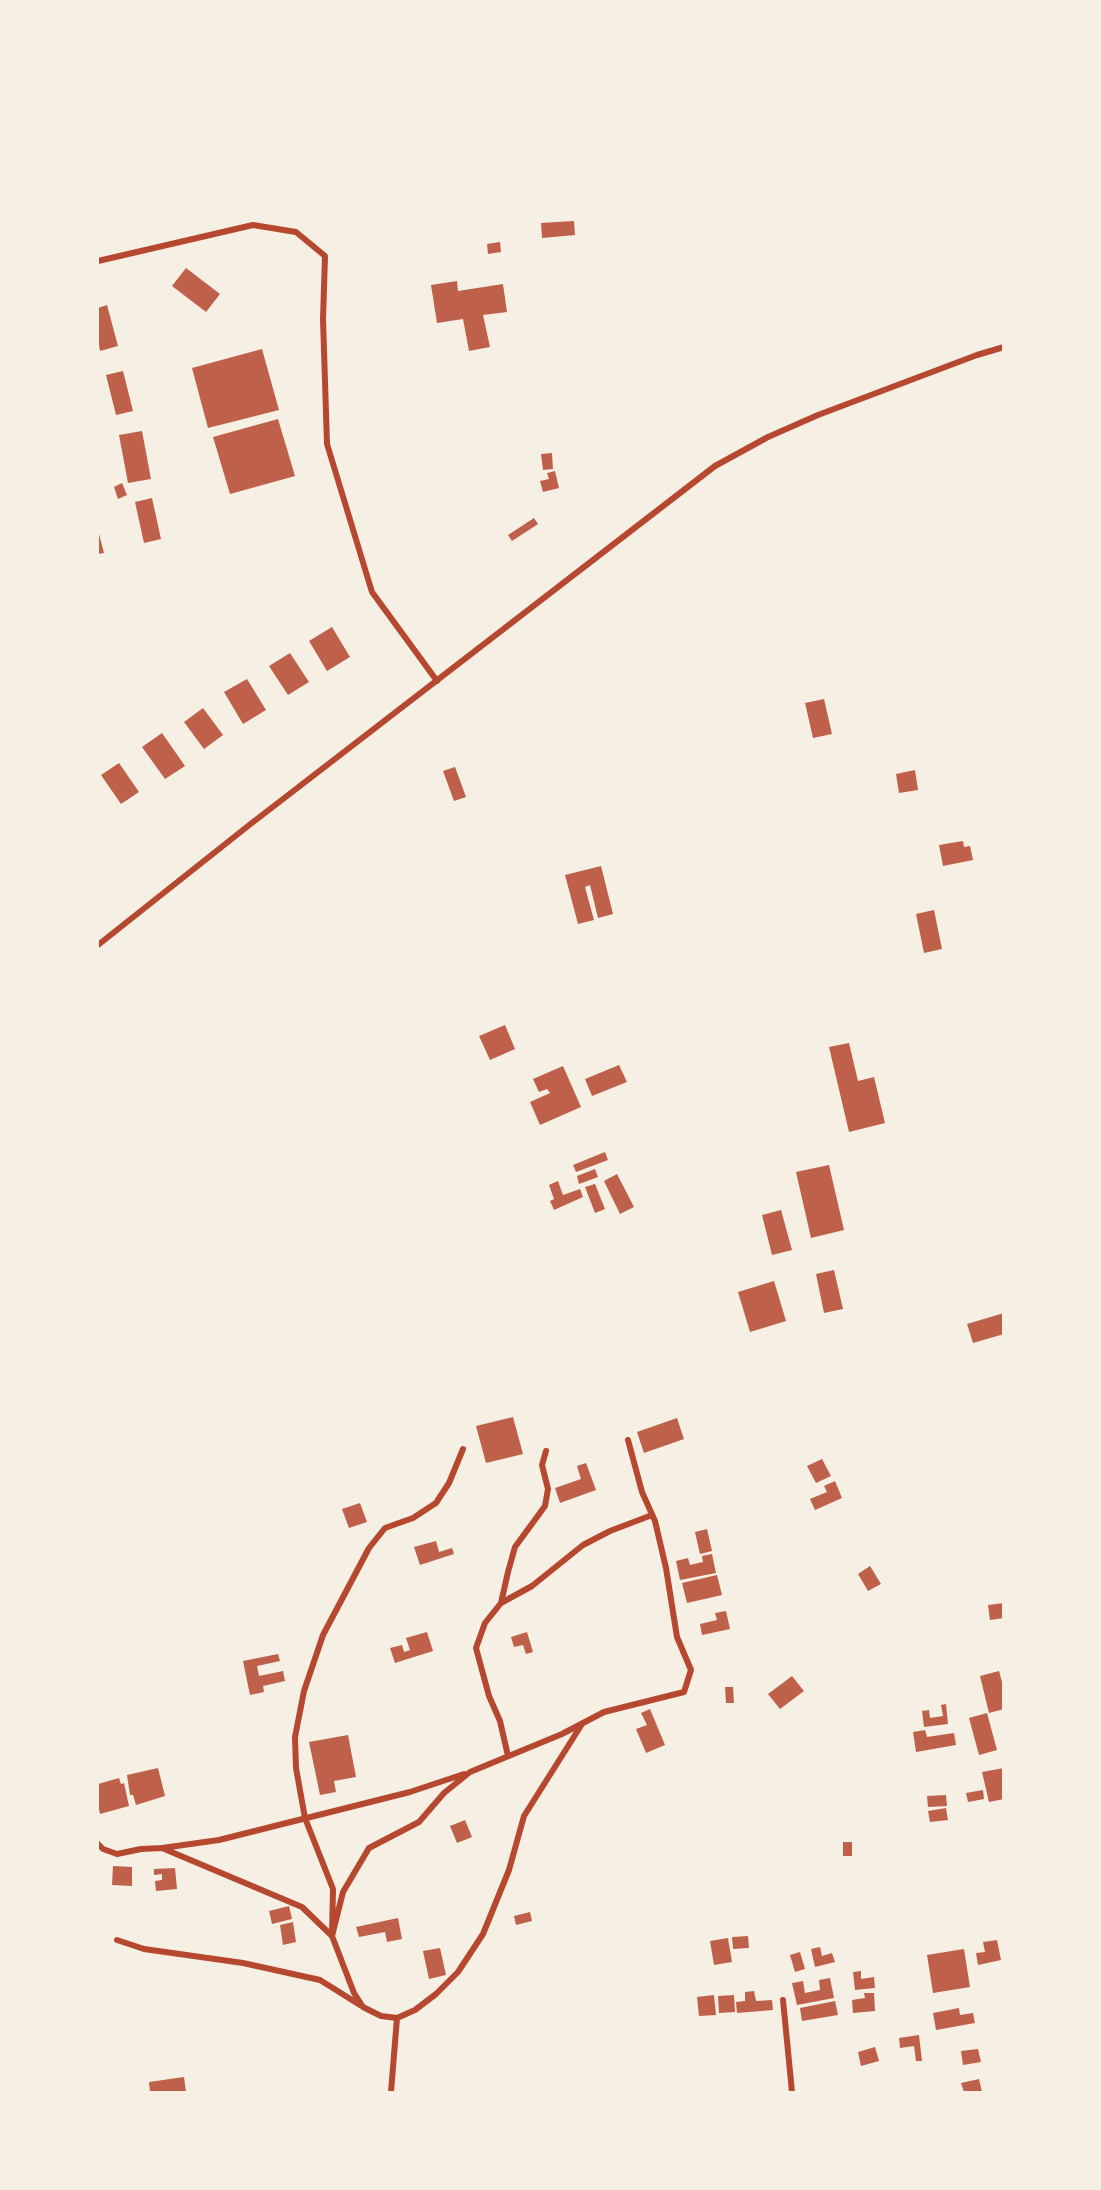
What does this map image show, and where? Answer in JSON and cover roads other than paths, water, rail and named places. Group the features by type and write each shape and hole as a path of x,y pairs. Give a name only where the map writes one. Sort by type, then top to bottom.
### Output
{"street":[{"path":"98,261 253,225 296,232 325,255 322,319 327,444 372,592 437,681"},
{"path":"98,945 715,466 768,437 818,415 1004,347"},
{"path":"98,1844 103,1849 117,1854 219,1840 436,1784 562,1734 604,1712 684,1692 691,1670 678,1637 666,1568 628,1440"},
{"path":"363,2007 354,1993 332,1936 333,1889 304,1818 296,1768 295,1737 304,1691 323,1635 369,1548 385,1528 413,1518 436,1503 449,1483 462,1449"},
{"path":"501,1603 515,1547 545,1506 548,1490 542,1465 546,1451"},
{"path":"508,1756 500,1720 489,1696 476,1648 485,1623 501,1603 532,1586 583,1545 610,1531 652,1515"},
{"path":"117,1940 144,1948 243,1964 320,1980 381,2016 397,2018 415,2010 436,1994 458,1972 483,1934 509,1870 524,1816 582,1723"},
{"path":"332,1936 343,1892 369,1848 419,1822 444,1793 470,1772"},
{"path":"162,1848 302,1907 332,1936"},
{"path":"783,2000 792,2092"},
{"path":"392,2092 397,2018"}]}
